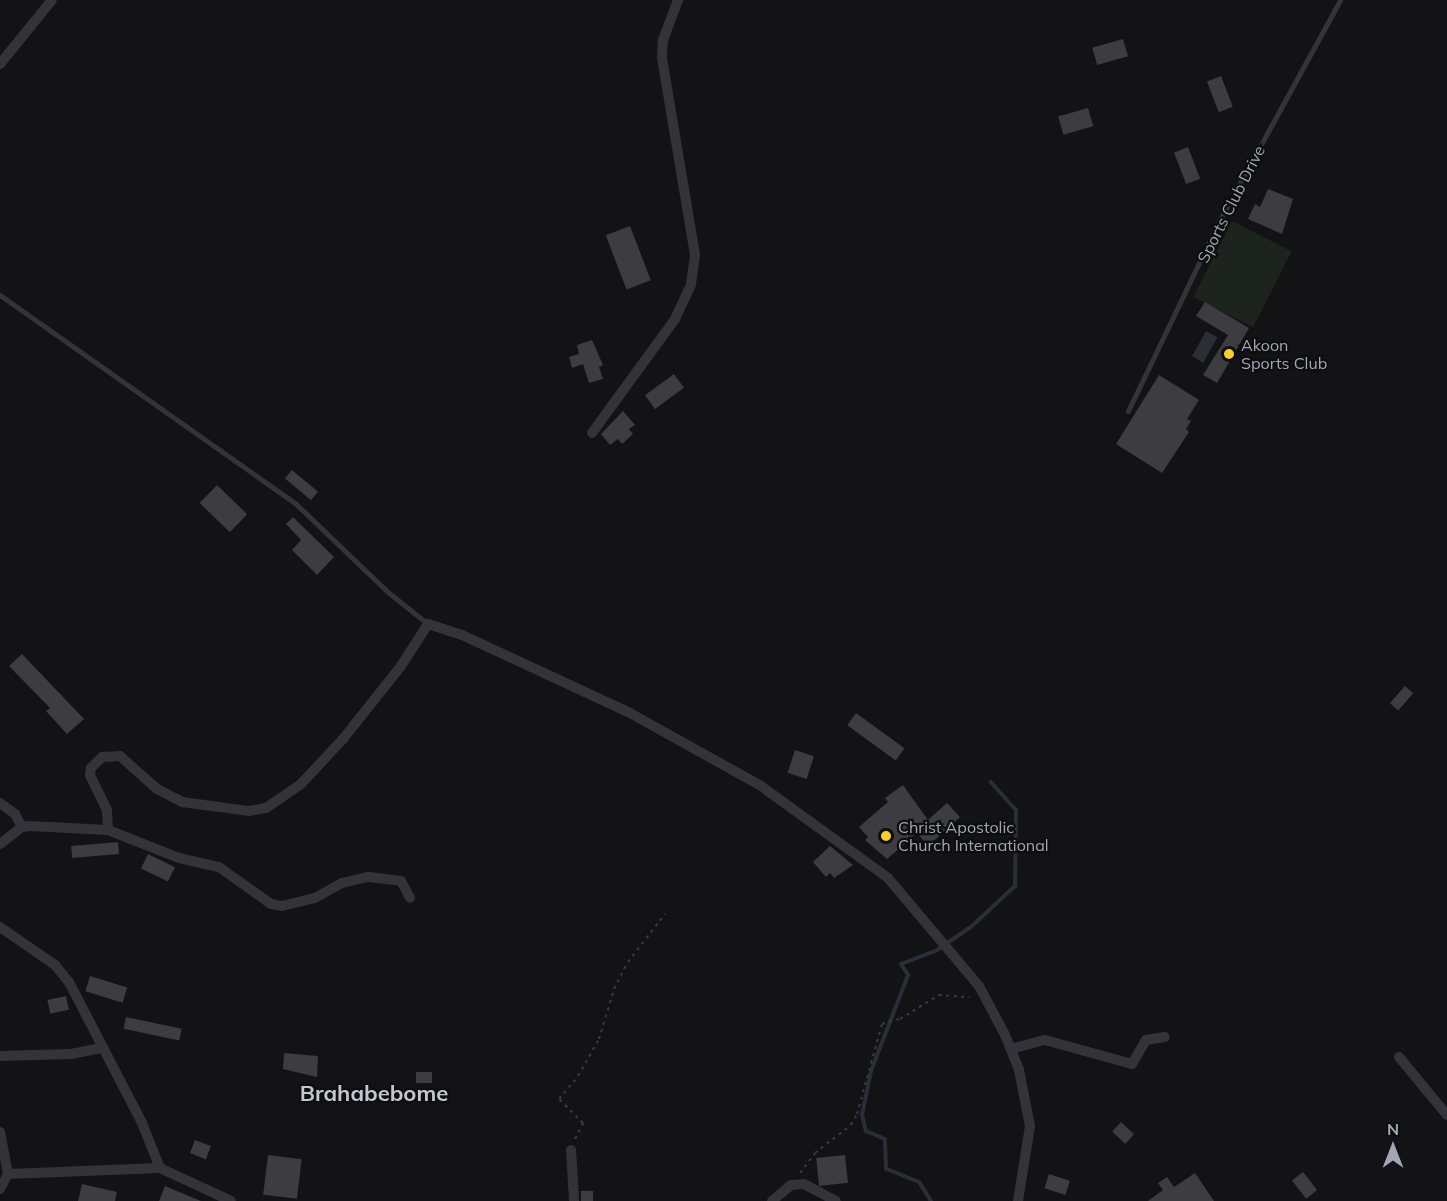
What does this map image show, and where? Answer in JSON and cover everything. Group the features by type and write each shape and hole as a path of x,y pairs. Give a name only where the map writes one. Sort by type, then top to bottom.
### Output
{"street":[{"path":"0,64 52,0"},
{"path":"592,433 675,320 691,284 695,255 662,57 663,40 678,0"},
{"path":"108,830 107,810 90,776 96,762 108,755 120,756 157,789 190,804 249,811 278,802 301,784 343,739 401,666 428,624 534,666 630,713 761,786 873,865 949,950 984,997 1011,1049 1019,1070 1030,1126 1018,1201"},
{"path":"0,803 15,814 22,827"},
{"path":"0,844 22,827 108,830 179,858 219,867 271,904 282,906 315,898 342,883 369,877 401,881 410,898"},
{"path":"0,927 63,974 142,1123 160,1168"},
{"path":"1011,1049 1045,1040 1132,1064 1146,1040 1165,1037"},
{"path":"0,1056 71,1054 103,1048"},
{"path":"1399,1057 1447,1115"},
{"path":"0,1132 8,1174 0,1190"},
{"path":"571,1150 574,1201"},
{"path":"8,1174 160,1168 231,1201"},
{"path":"772,1201 791,1185 812,1185 836,1201"}],"lane":[{"name":"Sports Club Drive","path":"1128,411 1218,223 1340,0"},
{"path":"0,295 295,503 389,592 428,624"}],"path":[{"path":"571,1150 583,1123 560,1099 599,1039 614,989 627,962 664,914"},
{"path":"791,1185 815,1153 851,1125 857,1114 882,1024 900,1019 939,995 984,997"}],"shaded area":[{"path":"1232,221 1292,251 1253,327 1193,297"},
{"path":"1206,331 1217,337 1203,363 1192,356"}],"building":[{"path":"1123,39 1128,56 1097,65 1092,48"},
{"path":"1221,76 1233,107 1219,112 1207,81"},
{"path":"1088,108 1093,126 1063,135 1058,117"},
{"path":"1188,147 1200,179 1186,184 1174,152"},
{"path":"1268,189 1293,199 1282,234 1248,219 1255,204 1260,207"},
{"path":"630,226 651,280 627,289 606,235"},
{"path":"1205,302 1249,328 1217,383 1203,375 1228,335 1196,316"},
{"path":"592,340 603,365 599,367 603,379 589,383 583,364 572,368 569,357 579,354 577,345"},
{"path":"674,374 684,388 655,409 645,395"},
{"path":"1159,375 1199,400 1187,419 1191,421 1186,429 1189,432 1162,473 1116,444"},
{"path":"623,411 635,425 629,429 633,434 622,444 618,439 610,445 601,434"},
{"path":"292,470 318,492 311,500 285,478"},
{"path":"217,485 247,514 230,532 200,503"},
{"path":"293,517 334,557 317,575 292,550 301,540 286,524"},
{"path":"22,654 84,719 67,734 46,711 50,708 9,666"},
{"path":"1405,686 1413,693 1398,711 1390,703"},
{"path":"856,713 905,748 896,760 847,725"},
{"path":"795,750 814,756 807,779 788,773"},
{"path":"903,785 928,820 947,803 960,817 928,846 917,833 887,859 865,840 868,837 859,827 888,802 885,798"},
{"path":"118,842 119,854 72,858 71,846"},
{"path":"830,846 853,865 834,878 830,873 826,877 813,862"},
{"path":"148,854 175,867 168,882 141,868"},
{"path":"90,976 127,987 123,1003 85,991"},
{"path":"66,996 69,1010 50,1014 47,1000"},
{"path":"126,1017 182,1029 179,1041 124,1029"},
{"path":"284,1053 318,1056 317,1077 283,1069"},
{"path":"416,1072 432,1072 432,1083 416,1083"},
{"path":"1121,1122 1134,1134 1125,1144 1112,1132"},
{"path":"195,1140 211,1146 206,1159 190,1153"},
{"path":"268,1155 302,1159 297,1199 263,1195"},
{"path":"845,1155 848,1183 819,1186 816,1158"},
{"path":"1303,1172 1317,1190 1306,1199 1292,1181"},
{"path":"1195,1173 1214,1201 1148,1201 1163,1190 1158,1183 1167,1177 1174,1187"},
{"path":"1049,1174 1070,1181 1065,1195 1044,1188"},
{"path":"82,1184 117,1192 115,1201 78,1201"},
{"path":"165,1186 201,1201 159,1201"},
{"path":"581,1191 593,1191 593,1201 581,1201"}],"waterway":[{"path":"931,1201 919,1182 886,1169 885,1139 866,1131 862,1115 871,1071 908,975 901,964 937,950 972,926 1015,886 1016,810 991,782"}],"place":[{"name":"Akoon Sports Club","path":"1229,354"},
{"name":"Christ Apostolic Church International","path":"886,836"}],"district":[{"name":"Brahabebome","path":"374,1094"}]}
